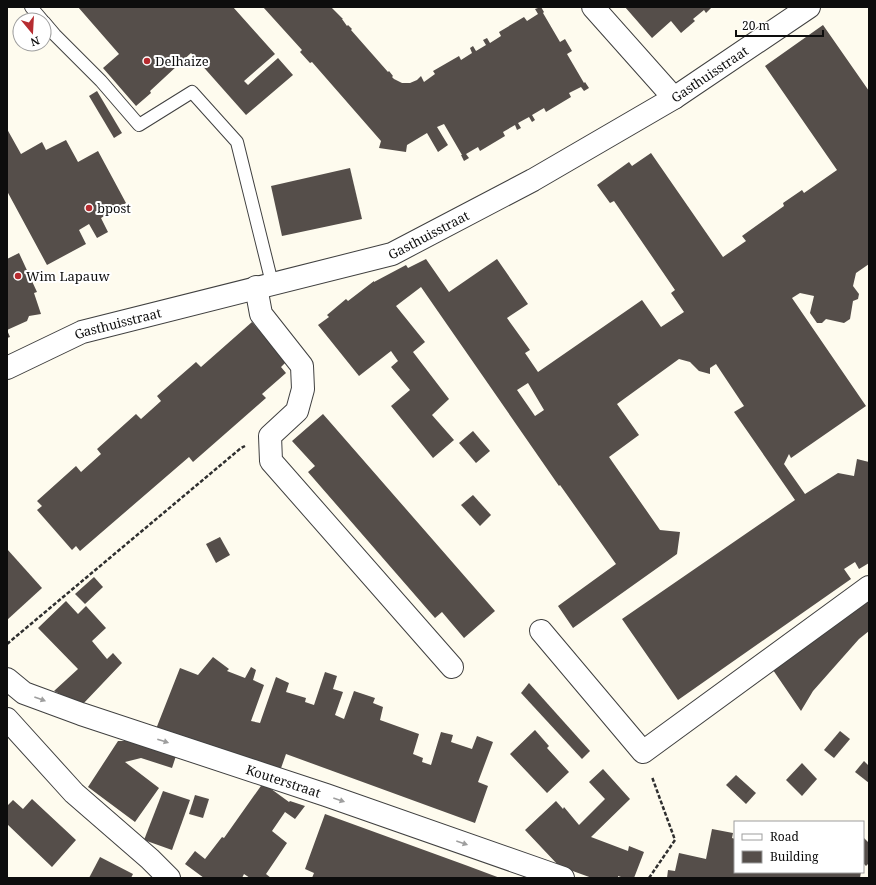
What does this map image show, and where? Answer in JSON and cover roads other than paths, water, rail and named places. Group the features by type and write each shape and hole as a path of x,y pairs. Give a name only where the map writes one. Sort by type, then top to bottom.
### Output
{"street":[{"path":"593,7 674,98"},
{"name":"Gasthuisstraat","path":"7,368 82,332 392,254 533,180 674,98 809,7"},
{"path":"264,285 261,314 302,366 303,389 297,411 270,436 271,461 452,667"},
{"path":"541,631 643,752 869,587"},
{"name":"Kouterstraat","path":"7,679 24,693 81,714 326,795 563,878"},
{"path":"7,719 74,793 150,859 169,878"}],"lane":[{"path":"52,32 101,81 139,125 192,92 237,142 264,285"}],"place":[{"name":"Delhaize","path":"147,61"},
{"name":"bpost","path":"89,208"},
{"name":"Wim Lapauw","path":"18,276"}]}
